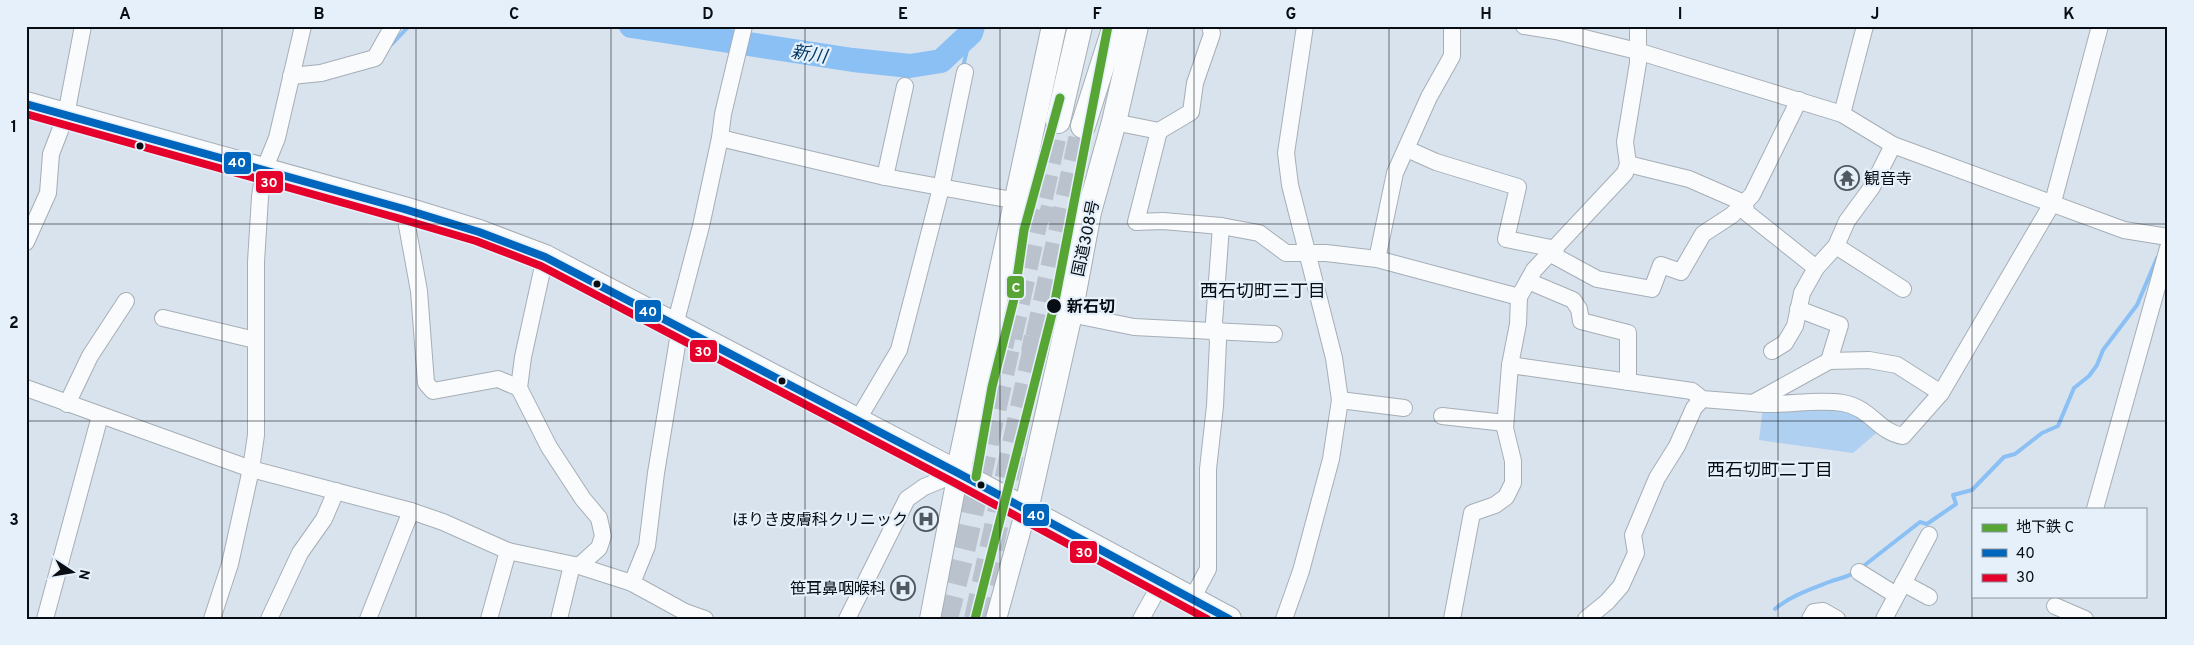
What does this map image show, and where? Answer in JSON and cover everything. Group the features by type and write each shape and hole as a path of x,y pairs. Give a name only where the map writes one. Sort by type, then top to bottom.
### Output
{"highway":[{"path":"958,473 993,337 1017,201 1054,26"},
{"path":"1072,26 1058,120 1080,26"},
{"path":"1107,26 1083,126 1115,26"},
{"name":"国道308号","path":"1026,510 1057,350 1070,314 1089,212 1114,122 1136,26"},
{"path":"26,104 404,209 480,232 545,257 958,473 1229,619"}],"main road":[{"path":"930,619 958,473"},
{"path":"996,619 1026,510"}],"street":[{"path":"26,242 48,192 51,154 66,115 83,26"},
{"path":"212,619 230,564 251,469 256,435 255,340 258,222 264,170 277,138 303,26"},
{"path":"290,76 321,73 375,58 394,26"},
{"path":"632,583 648,538 656,473 678,339 675,325 701,226 720,138 723,114 744,26"},
{"path":"1114,122 1159,131 1191,112 1195,83 1212,34 1210,26"},
{"path":"1284,619 1302,572 1331,459 1340,400 1334,358 1306,254 1290,185 1286,153 1305,26"},
{"path":"1377,259 1396,173 1429,98 1452,56 1452,26"},
{"path":"1524,26 1556,31 1637,50 1800,100 1842,114 1893,145 2053,202 2124,230 2168,237"},
{"path":"1452,619 1472,514 1506,497 1513,483 1513,461 1505,423 1510,365 1518,324 1519,297 1534,270 1625,173 1628,164 1625,142 1638,63 1638,26"},
{"path":"1842,114 1865,26"},
{"path":"1510,365 1692,392 1702,399 1753,403 1842,403 1863,409 1892,434 1903,436 1941,393 2053,202 2100,26"},
{"path":"857,421 899,350 941,188 965,72"},
{"path":"886,177 906,86"},
{"path":"1407,149 1436,162 1518,187 1506,238 1553,251 1596,279 1652,289 1661,265 1680,272 1703,234 1732,215 1752,194 1800,100"},
{"path":"1159,131 1136,222 1163,221 1221,226 1259,233 1286,253 1326,253 1377,259 1519,297"},
{"path":"720,138 886,177 1017,201"},
{"path":"1772,351 1785,343 1795,326 1802,293 1816,268 1836,246 1847,221 1872,187 1893,145"},
{"path":"1628,164 1689,179 1744,203"},
{"path":"1744,203 1747,214 1816,268"},
{"path":"404,209 419,291 426,383 433,391 498,379 519,388"},
{"path":"1192,599 1208,569 1208,469 1215,406 1216,332 1214,322 1221,226"},
{"path":"1836,246 1903,289"},
{"path":"2096,508 2168,248"},
{"path":"545,257 523,356 519,388 549,447 583,499 599,518 603,536 599,548 576,565 560,619"},
{"path":"1528,281 1573,300 1581,321 1628,333 1628,382"},
{"path":"67,404 90,356 126,301"},
{"path":"1798,309 1840,325 1829,360"},
{"path":"1070,314 1134,327 1274,334"},
{"path":"163,318 255,340"},
{"path":"1753,403 1829,360 1869,360 1897,365 1941,393"},
{"path":"26,388 251,469 411,511 443,522 508,551 576,565 632,583 685,612 705,619"},
{"path":"1586,619 1607,602 1621,586 1636,553 1633,535 1656,478 1677,446 1694,408 1702,399"},
{"path":"1340,400 1404,408"},
{"path":"45,619 100,416"},
{"path":"1442,416 1505,423"},
{"path":"847,619 907,500 924,487 958,473"},
{"path":"269,619 300,553 324,519 336,491"},
{"path":"368,619 411,511"},
{"path":"1884,619 1929,535"},
{"path":"489,619 508,551"},
{"path":"1859,572 1900,589 1929,597"},
{"path":"1141,619 1161,583"},
{"path":"2055,607 2085,619"},
{"path":"1810,619 1814,612 1823,611 1837,619"}],"shaded area":[{"path":"1842,405 1881,429 1853,453 1759,440 1763,407"}],"waterway":[{"path":"392,44 409,26"},
{"name":"新川","path":"631,26 853,60 910,66 941,61 971,33 973,26"},
{"path":"963,67 971,33"},
{"path":"1861,568 1920,522 1927,524 1956,504 1953,495 1972,490 2004,457 2015,454 2042,433 2058,426 2074,388 2089,376 2097,365 2103,350 2137,305 2157,258"},
{"path":"1775,609 1801,593 1855,572"}],"tunnel":[{"path":"946,619 964,547 1058,121"},
{"path":"976,619 1083,126"},
{"path":"1016,207 1087,223"},
{"path":"999,338 1054,349"}],"metro line":[{"name":"C","path":"975,619 1054,306 1108,26"},
{"name":"C","path":"976,477 992,387 1014,299 1024,230 1060,98"}],"transit line":[{"name":"40","path":"26,104 404,209 479,232 545,257 958,473 1229,619"},
{"name":"30","path":"26,114 476,241 541,266 953,482 1207,619"}],"place":[{"name":"観音寺","path":"1847,178"},
{"name":"新石切","path":"1054,306"},
{"name":"ほりき皮膚科クリニック","path":"926,519"},
{"name":"笹耳鼻咽喉科","path":"903,588"}],"district":[{"name":"西石切町三丁目","path":"1263,291"},
{"name":"西石切町二丁目","path":"1770,470"}]}
